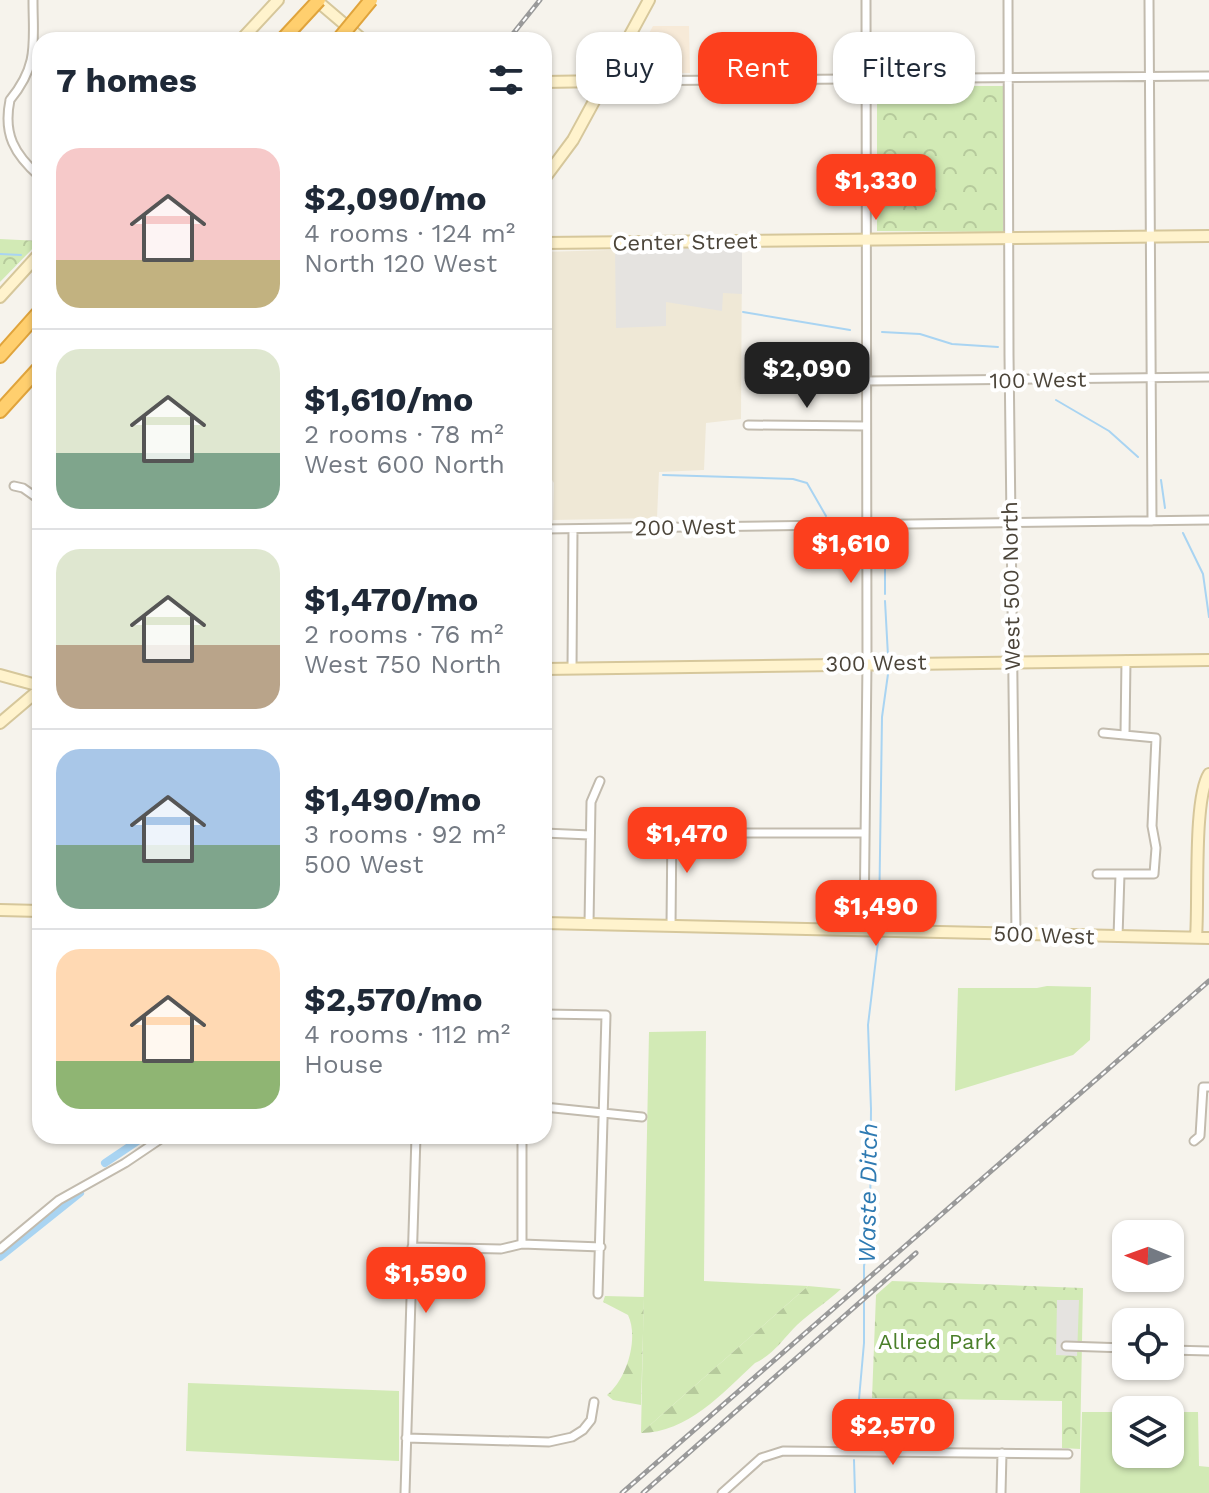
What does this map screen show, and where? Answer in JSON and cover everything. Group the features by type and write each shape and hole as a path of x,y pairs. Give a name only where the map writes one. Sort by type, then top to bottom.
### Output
{"highway":[{"path":"289,32 317,0"},
{"path":"345,32 371,0"},
{"path":"0,356 32,320"},
{"path":"0,411 32,376"}],"street":[{"path":"32,32 33,0"},
{"path":"248,32 278,0"},
{"path":"317,0 354,32"},
{"path":"632,32 649,0"},
{"path":"866,0 866,32"},
{"name":"West 500 North","path":"1008,0 1016,934"},
{"path":"1149,0 1152,521"},
{"path":"32,61 23,84 10,100 7,132 17,152 32,168"},
{"path":"975,78 1209,76"},
{"path":"682,81 833,80"},
{"path":"552,82 576,81"},
{"path":"0,100 10,100"},
{"path":"552,168 573,140 593,104"},
{"path":"864,930 866,104"},
{"name":"Center Street","path":"552,243 1209,236"},
{"path":"0,297 32,262"},
{"name":"100 West","path":"867,381 1209,377"},
{"path":"748,425 866,426"},
{"path":"14,486 32,494"},
{"name":"200 West","path":"552,529 1209,520"},
{"path":"572,669 573,529"},
{"path":"1125,734 1126,660"},
{"name":"300 West","path":"552,669 867,662 1209,660"},
{"path":"0,675 32,685"},
{"path":"0,723 32,694"},
{"path":"1097,874 1154,874 1156,848 1152,826 1155,735 1103,733"},
{"path":"1196,937 1200,813 1204,782 1209,774"},
{"path":"589,924 591,802 600,781"},
{"path":"671,926 672,824"},
{"path":"552,833 590,835"},
{"path":"741,833 865,833"},
{"path":"1118,937 1120,874"},
{"path":"0,910 32,911"},
{"name":"500 West","path":"552,923 1209,938"},
{"path":"552,1014 606,1015 598,1294"},
{"path":"1194,1141 1200,1136 1206,1087"},
{"path":"552,1108 642,1117"},
{"path":"0,1249 59,1200 153,1144"},
{"path":"405,1493 416,1144"},
{"path":"522,1144 522,1244"},
{"path":"412,1247 501,1249 522,1244 601,1247"},
{"path":"1066,1346 1112,1348"},
{"path":"1184,1350 1209,1351"},
{"path":"406,1438 549,1442 572,1437 583,1430 591,1420 594,1402"},
{"path":"722,1493 761,1458 775,1452 1068,1454"},
{"path":"1001,1493 1002,1453"}],"shaded area":[{"path":"653,26 689,26 690,73 682,73 682,32 650,32"},
{"path":"742,246 741,419 706,423 704,470 659,472 657,518 553,520 552,252"},
{"path":"742,246 742,294 723,293 722,311 666,302 666,326 616,328 615,248"},
{"path":"1057,1300 1079,1300 1077,1356 1056,1355"}],"green space":[{"path":"975,86 1004,86 1003,232 877,231 877,104 975,104"},
{"path":"0,239 32,241 32,249 0,282"},
{"path":"1091,987 1090,1040 1073,1055 955,1091 958,988"},
{"path":"706,1031 704,1281 808,1286 641,1433 649,1032"},
{"name":"Allred Park","path":"892,1281 1083,1288 1080,1449 1062,1448 1062,1401 872,1398 876,1295"},
{"path":"808,1286 841,1289 703,1409 674,1426 641,1433"},
{"path":"605,1296 644,1297 641,1405 613,1400 607,1395 625,1369 632,1335 628,1315 603,1302"},
{"path":"188,1383 399,1391 399,1461 186,1451"},
{"path":"1082,1412 1112,1412 1112,1468 1184,1468 1184,1412 1198,1412 1199,1466 1209,1467 1209,1493 1080,1493"}],"waterway":[{"path":"0,254 21,255"},
{"path":"743,312 850,330"},
{"path":"882,332 920,334 952,344 998,347"},
{"path":"1056,400 1109,431 1138,457"},
{"name":"Waste Ditch","path":"663,475 793,479 807,483 826,516"},
{"path":"1161,480 1165,508"},
{"path":"1183,533 1203,574 1209,617"},
{"name":"Waste Ditch","path":"878,558 885,564 885,594"},
{"name":"Waste Ditch","path":"885,601 888,656"},
{"name":"Waste Ditch","path":"879,921 882,717 888,674"},
{"name":"Waste Ditch","path":"855,1444 864,1343 864,1266 870,1234 868,1025 878,942"},
{"path":"105,1163 133,1144"},
{"path":"0,1257 80,1193"},
{"name":"Waste Ditch","path":"854,1460 855,1493"}],"railway":[{"path":"514,32 540,0"},
{"path":"622,1493 1209,981"},
{"path":"643,1493 916,1253"}]}
